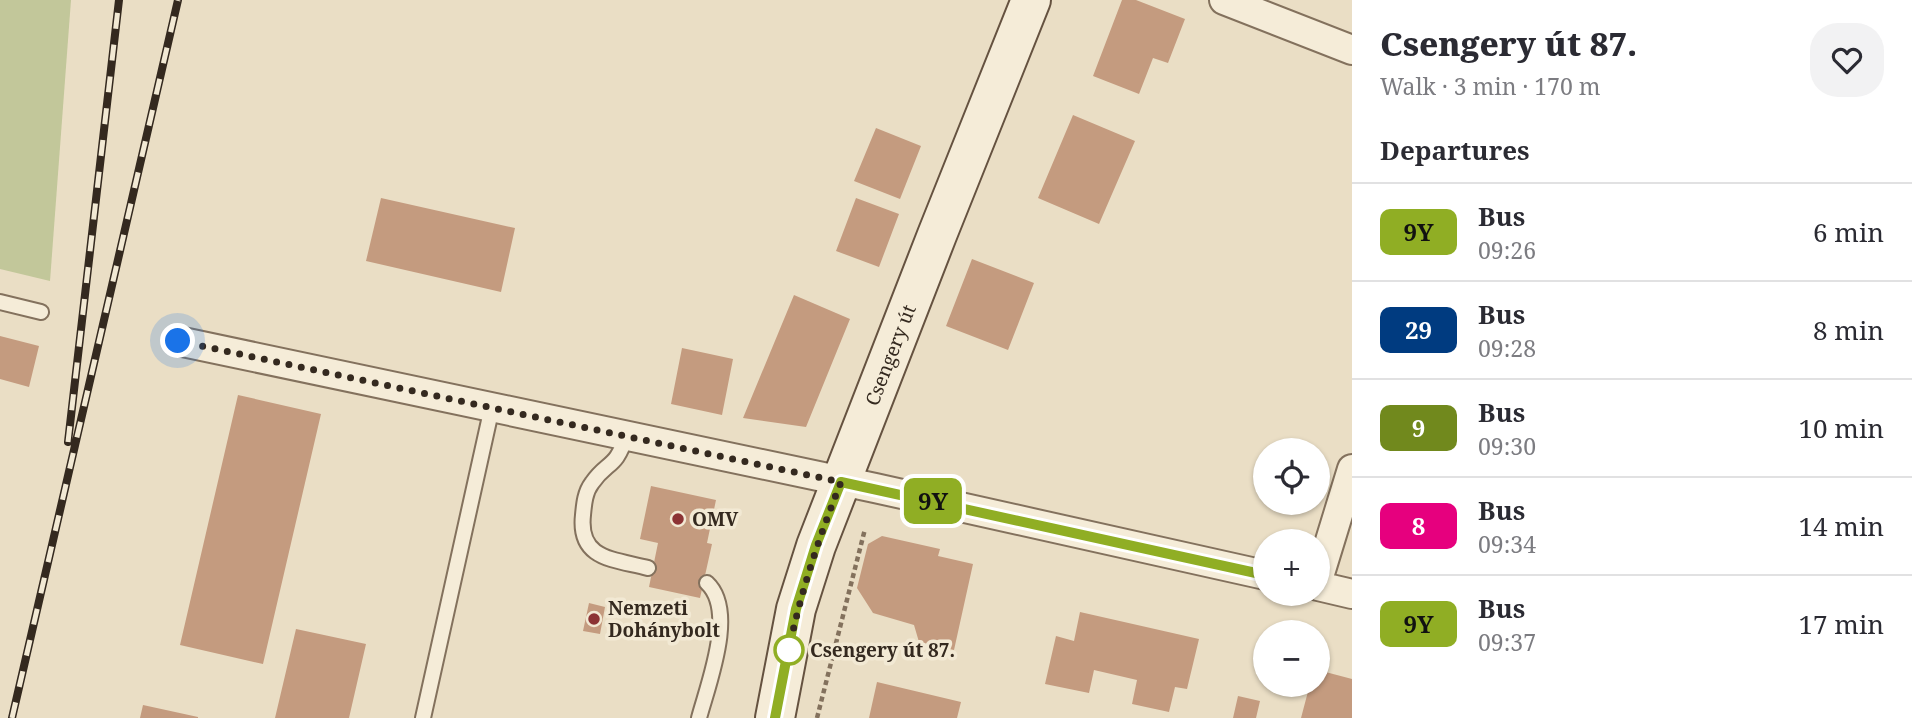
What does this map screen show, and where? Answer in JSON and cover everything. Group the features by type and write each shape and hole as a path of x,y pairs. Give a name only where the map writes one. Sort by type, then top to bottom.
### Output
{"main road":[{"name":"Csengery út","path":"775,718 796,609 816,545 1031,0"}],"street":[{"path":"1224,0 1352,50"},
{"path":"178,341 1253,572"},
{"path":"1330,541 1352,469"},
{"path":"1330,589 1352,594"}],"lane":[{"path":"0,302 41,312"},
{"path":"423,718 492,407"},
{"path":"626,436 618,459 600,473 587,491 583,534 587,545 597,555 648,568"},
{"path":"699,718 720,631 717,597 707,583"}],"green space":[{"path":"0,0 71,0 50,281 0,269"}],"building":[{"path":"1122,0 1136,0 1185,19 1168,63 1153,58 1139,94 1093,76"},
{"path":"1073,115 1135,141 1099,224 1038,198"},
{"path":"876,128 921,146 900,199 854,181"},
{"path":"381,198 515,228 501,292 366,261"},
{"path":"856,198 899,214 879,267 836,251"},
{"path":"972,259 1034,283 1008,350 946,326"},
{"path":"794,295 850,319 806,427 743,418"},
{"path":"0,336 39,346 29,387 0,379"},
{"path":"682,348 733,359 722,415 671,404"},
{"path":"238,395 321,414 263,664 180,645"},
{"path":"651,486 716,500 707,543 712,544 700,598 649,587 658,543 640,539"},
{"path":"882,536 940,549 938,556 973,564 954,650 919,642 914,625 873,613 857,588 868,544"},
{"name":"Nemzeti Dohánybolt","path":"589,603 605,607 600,634 583,631"},
{"path":"1080,612 1199,639 1187,689 1175,687 1169,712 1132,704 1137,680 1094,670 1089,693 1045,684 1056,636 1074,641"},
{"path":"296,629 366,644 349,718 275,718"},
{"path":"1330,673 1352,679 1352,718 1301,718 1307,697 1330,697"},
{"path":"877,682 961,702 957,718 869,718"},
{"path":"1238,696 1260,701 1256,718 1233,718"},
{"path":"143,705 198,717 198,718 140,718"}],"railway":[{"path":"68,442 119,0"},
{"path":"12,718 178,0"}],"bus line":[{"name":"9Y","path":"775,718 796,609 816,545 841,482 1253,572"}],"place":[{"name":"OMV","path":"678,519"},
{"name":"Nemzeti Dohánybolt","path":"594,619"},
{"name":"Csengery út 87.","path":"789,650"}],"route":[{"path":"178,341 841,482 816,545 796,609 787,659 789,650"}]}
